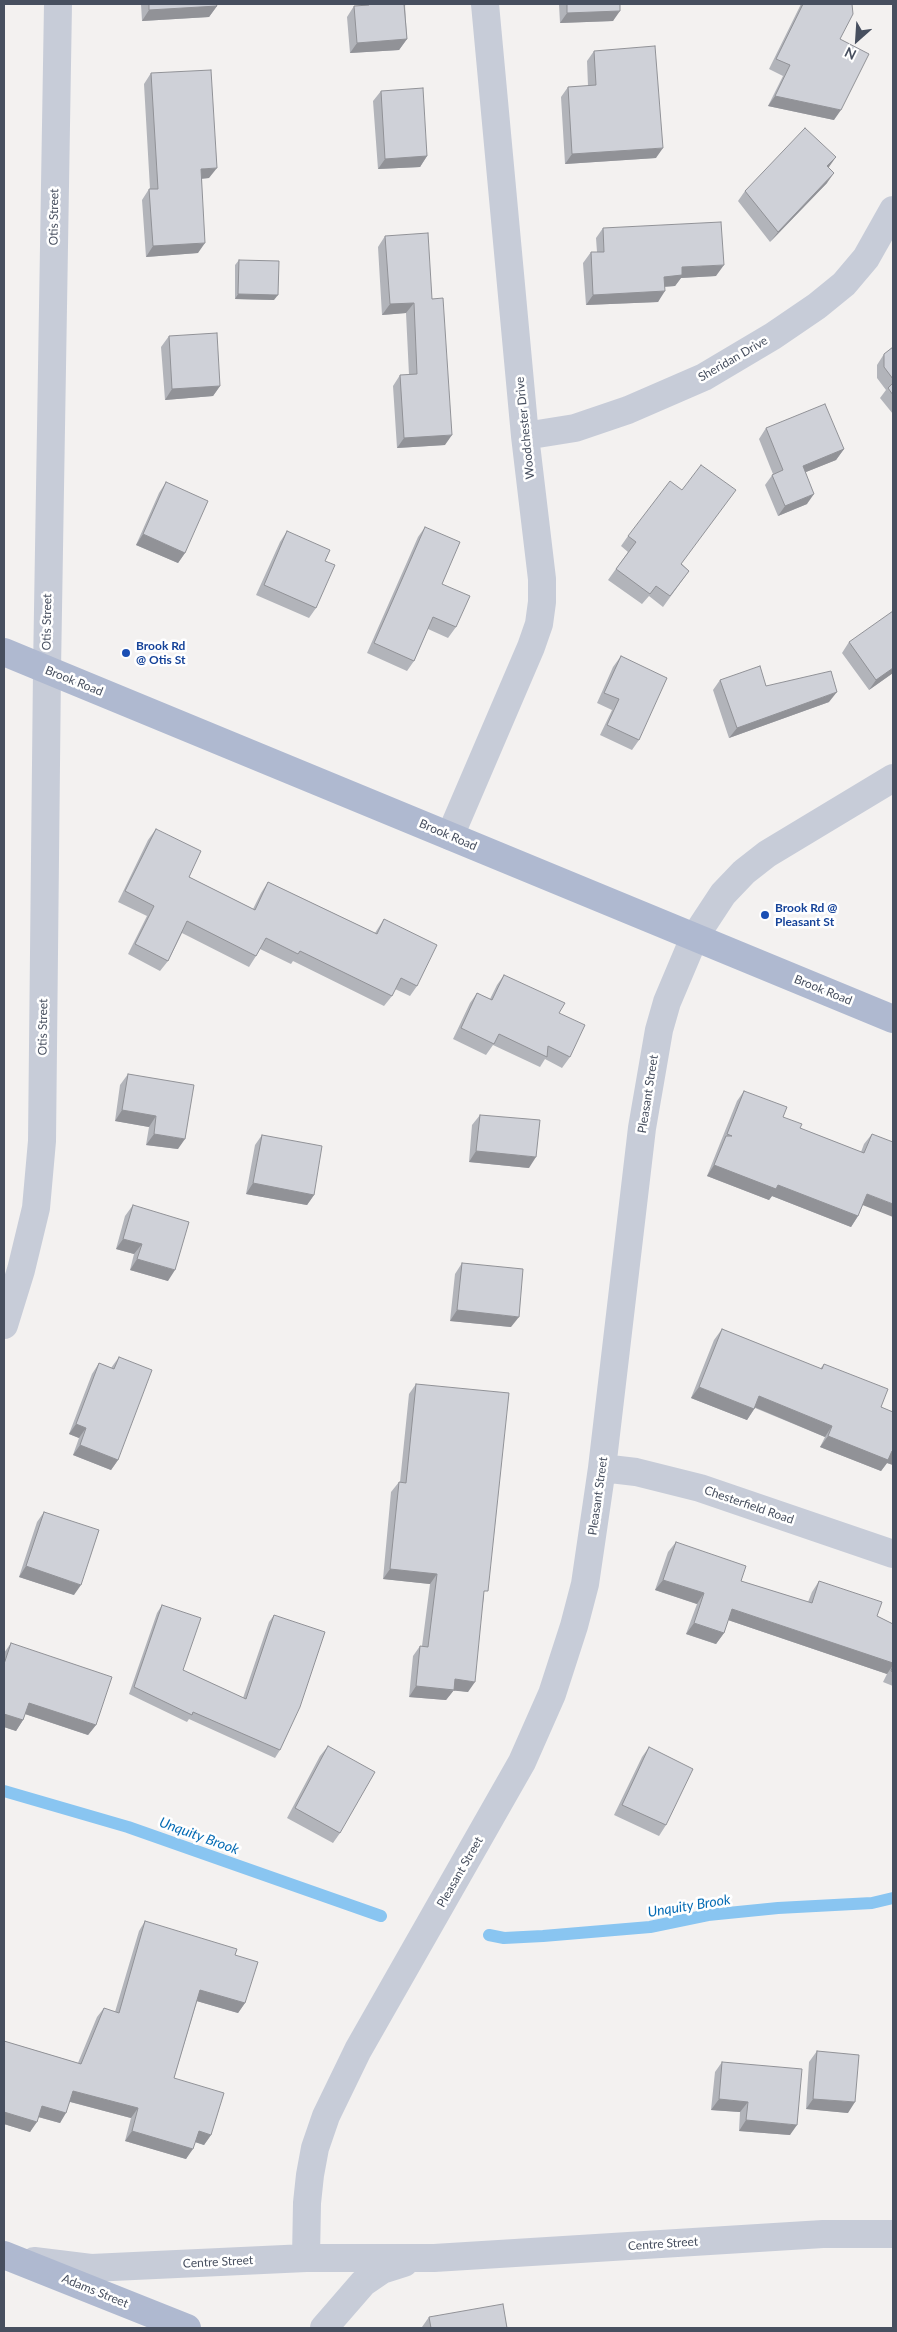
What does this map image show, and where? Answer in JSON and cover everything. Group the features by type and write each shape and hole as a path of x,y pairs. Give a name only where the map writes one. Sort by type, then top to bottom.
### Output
{"main road":[{"name":"Brook Road","path":"4,652 893,1019"},
{"name":"Adams Street","path":"4,2255 186,2328"}],"street":[{"name":"Otis Street","path":"4,1325 21,1270 32,1224 42,1141 46,670 58,4"},
{"name":"Woodchester Drive","path":"450,836 539,624 542,579 525,436 486,4"},
{"name":"Sheridan Drive","path":"525,436 575,428 628,410 704,377 759,344 817,306 844,284 866,258 893,210"},
{"name":"Pleasant Street","path":"306,2258 306,2203 315,2148 326,2116 358,2050 503,1798 552,1694 572,1635 584,1584 602,1468 642,1128 653,1061 667,1002 694,938 723,894 744,872 767,854 893,778"},
{"name":"Chesterfield Road","path":"602,1468 636,1472 700,1488 893,1554"},
{"name":"Centre Street","path":"4,2255 62,2266 90,2268 306,2258 434,2258 823,2234 893,2234"},
{"name":"Centre Street","path":"324,2328 363,2283 382,2270 401,2264 434,2258"}],"building":[{"path":"149,4 216,4 217,6 149,10"},
{"path":"404,4 407,39 357,43 354,6"},
{"path":"567,4 620,4 620,11 567,13"},
{"path":"803,4 852,4 853,14 840,39 869,54 841,110 775,96 790,65 776,59"},
{"path":"655,46 663,148 572,154 568,87 596,85 594,51"},
{"path":"211,70 217,168 201,169 205,243 153,246 149,189 158,189 151,73"},
{"path":"423,88 427,156 385,159 381,91"},
{"path":"805,128 836,157 827,166 834,173 778,232 745,191"},
{"path":"721,222 724,265 682,267 682,275 664,277 665,291 593,295 591,252 604,252 603,228"},
{"path":"428,233 432,299 443,298 452,435 404,438 400,375 417,374 414,303 390,304 385,236"},
{"path":"239,260 279,261 278,295 238,294"},
{"path":"217,333 220,386 172,389 169,336"},
{"path":"893,347 893,379 884,367 884,354"},
{"path":"893,383 893,395 888,388"},
{"path":"825,404 844,449 803,466 814,494 785,506 772,475 783,470 766,428"},
{"path":"701,465 736,490 681,564 689,571 670,596 656,586 650,594 616,569 636,542 628,536 670,481 682,490"},
{"path":"166,482 208,501 185,553 143,534"},
{"path":"425,527 460,542 442,584 470,596 456,627 433,617 414,661 374,643"},
{"path":"287,531 330,550 325,561 335,565 316,608 264,585"},
{"path":"893,611 893,668 876,680 849,642"},
{"path":"621,656 667,678 639,740 607,725 619,699 604,693"},
{"path":"760,666 766,686 831,671 837,692 737,728 720,680"},
{"path":"156,829 201,851 189,877 255,910 268,882 377,934 384,919 437,945 417,986 401,978 392,996 300,951 298,954 266,938 256,956 187,921 168,961 135,944 154,906 125,891"},
{"path":"504,975 565,1003 559,1013 585,1025 570,1057 548,1046 547,1057 499,1034 494,1044 461,1028 477,993 492,1000"},
{"path":"128,1074 194,1085 185,1139 154,1134 156,1116 122,1110"},
{"path":"744,1091 787,1107 783,1117 802,1124 800,1128 864,1153 872,1134 893,1142 893,1204 867,1194 858,1216 778,1185 776,1189 714,1165 726,1136 732,1136 727,1134"},
{"path":"480,1115 540,1120 536,1157 476,1151"},
{"path":"262,1135 322,1146 314,1195 253,1183"},
{"path":"133,1205 189,1222 175,1270 137,1259 142,1244 123,1239"},
{"path":"462,1263 523,1269 519,1317 457,1310"},
{"path":"722,1329 822,1369 824,1364 888,1389 881,1407 893,1412 893,1452 888,1460 828,1436 832,1426 759,1396 754,1409 699,1387"},
{"path":"119,1357 152,1370 118,1460 80,1445 86,1428 76,1424 99,1363 114,1369"},
{"path":"416,1384 509,1393 488,1591 484,1591 475,1682 455,1679 454,1690 416,1686 420,1646 428,1647 437,1574 390,1569 399,1482 406,1483"},
{"path":"44,1512 99,1530 81,1585 26,1566"},
{"path":"676,1542 746,1566 741,1581 812,1603 819,1581 882,1602 877,1616 893,1624 893,1663 732,1609 724,1633 694,1623 704,1593 663,1580"},
{"path":"162,1605 201,1618 183,1670 246,1699 274,1615 325,1632 300,1707 280,1750 193,1712 192,1715 134,1687"},
{"path":"11,1643 112,1677 96,1725 29,1703 23,1720 4,1714 4,1664"},
{"path":"328,1746 375,1772 340,1833 295,1808"},
{"path":"649,1747 693,1769 666,1825 622,1805"},
{"path":"145,1921 237,1949 235,1955 258,1962 245,2003 200,1990 174,2078 224,2093 211,2135 199,2131 193,2149 132,2131 138,2108 73,2091 66,2113 42,2106 37,2122 4,2112 4,2041 81,2064 104,2008 119,2013"},
{"path":"817,2051 859,2055 855,2102 813,2099"},
{"path":"722,2062 802,2069 797,2125 746,2120 748,2102 719,2099"},
{"path":"503,2304 507,2328 431,2328 429,2317"}],"waterway":[{"name":"Unquity Brook","path":"4,1791 128,1827 381,1916"},
{"name":"Unquity Brook","path":"489,1935 504,1938 650,1927 708,1915 778,1908 872,1903 893,1898"}],"place":[{"name":"Brook Rd @ Otis St","path":"126,653"},
{"name":"Brook Rd @ Pleasant St","path":"765,915"}]}
